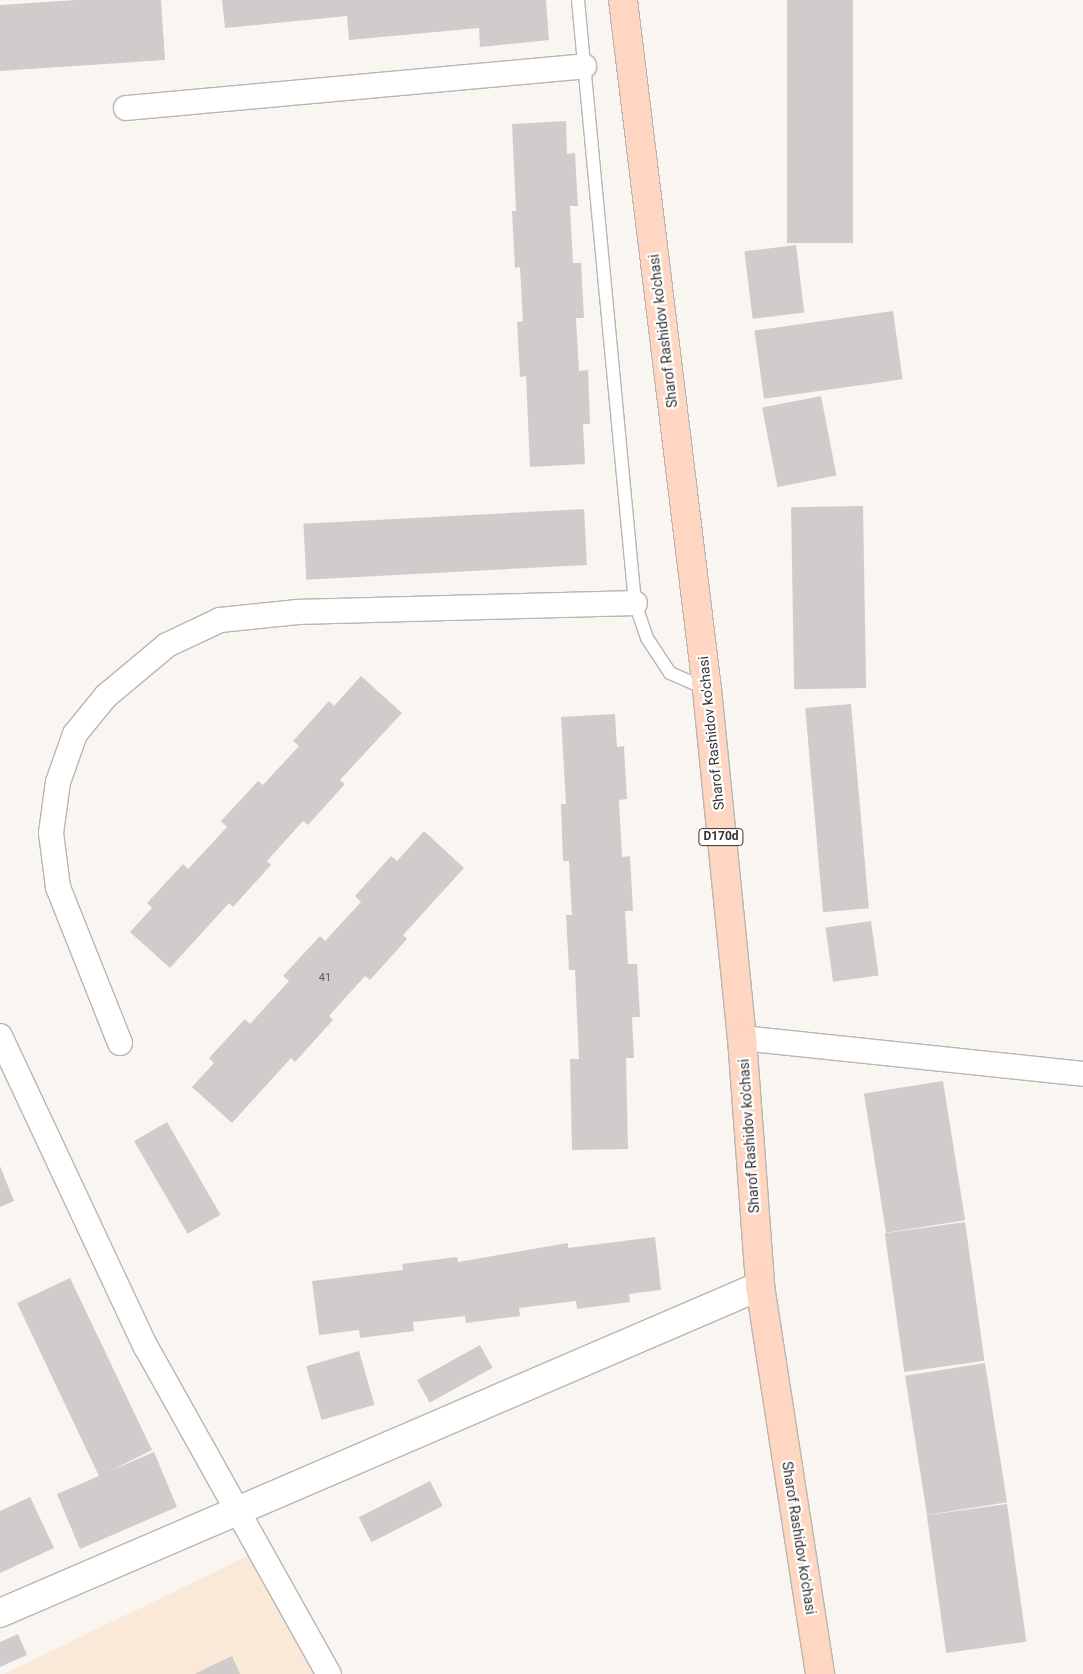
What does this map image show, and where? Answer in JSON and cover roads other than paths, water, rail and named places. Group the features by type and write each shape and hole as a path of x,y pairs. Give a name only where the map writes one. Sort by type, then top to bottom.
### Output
{"main road":[{"name":"Sharof Rashidov ko'chasi","path":"623,0 706,689 742,1038 760,1286 820,1674"}],"street":[{"path":"126,108 584,66"},
{"path":"120,1043 58,887 51,833 58,782 75,734 106,696 167,645 220,620 298,612 635,603"},
{"path":"0,1036 146,1346 236,1513 329,1674"},
{"path":"742,1038 1083,1074"},
{"path":"0,1613 760,1286"}],"lane":[{"path":"578,0 635,603 647,638 670,673 706,689"}]}
